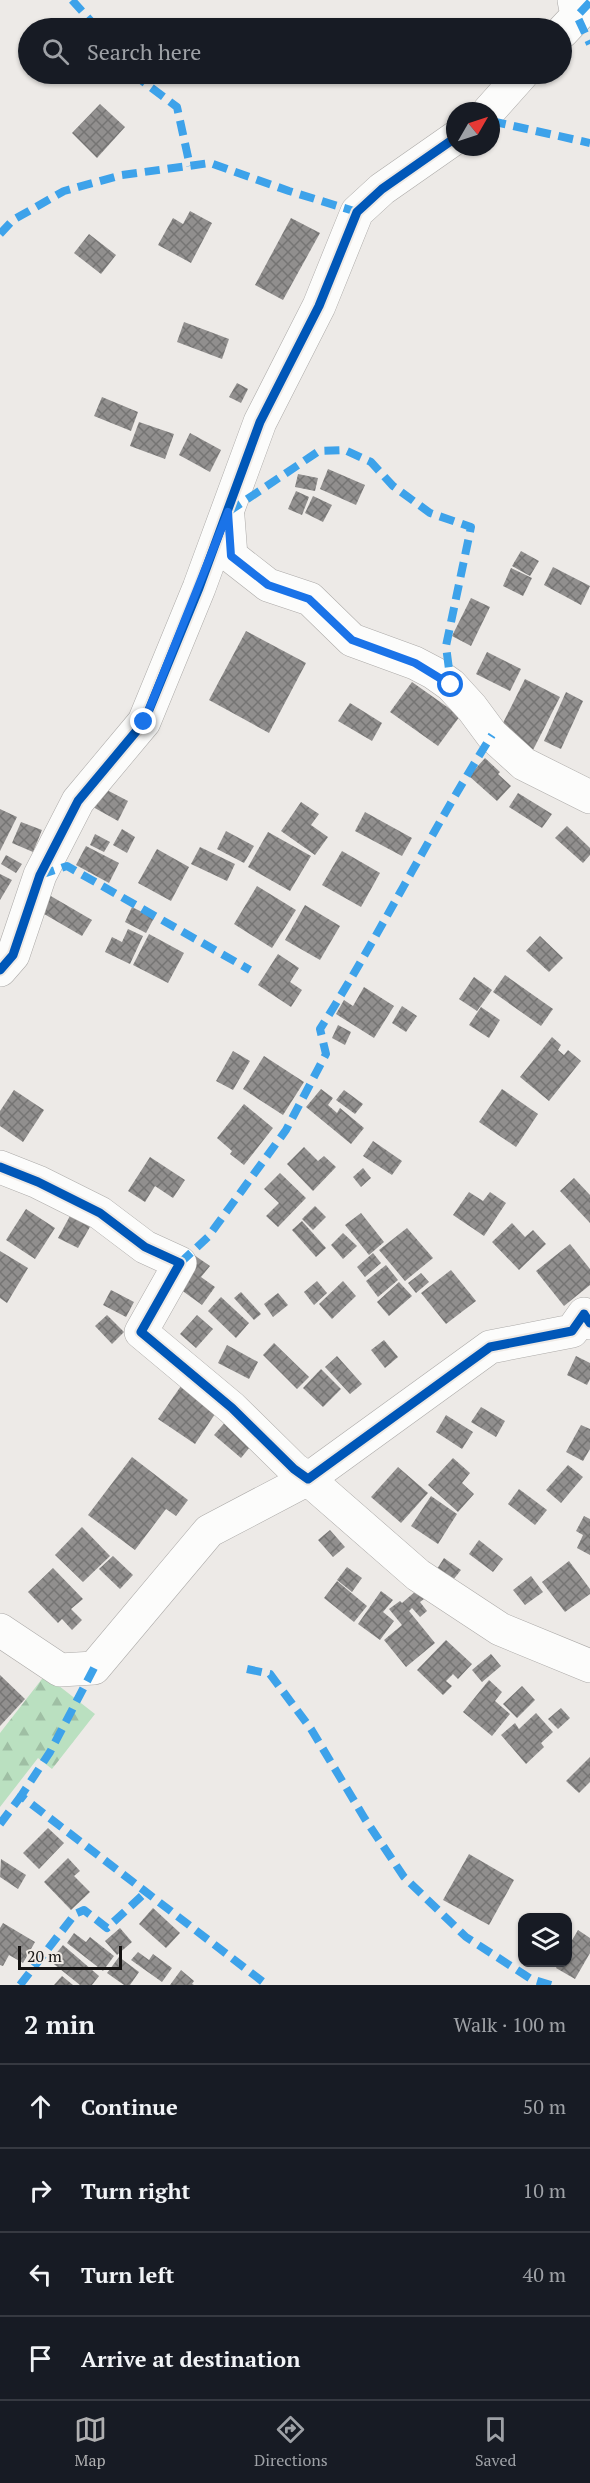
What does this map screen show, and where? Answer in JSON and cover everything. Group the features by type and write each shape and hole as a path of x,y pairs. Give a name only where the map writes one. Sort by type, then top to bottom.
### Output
{"street":[{"path":"572,21 577,16 574,0"},
{"path":"497,102 513,84"},
{"path":"0,970 13,955 40,875 78,801 144,722 228,512 260,422 320,306 357,212 382,189 446,144"},
{"path":"228,512 231,556 268,585 309,599 352,640 415,663 434,673 451,685 492,735 524,764 590,797"},
{"path":"0,1167 38,1182 100,1213 145,1247 180,1263 141,1332 232,1408 294,1469 418,1575 500,1629 590,1666"},
{"path":"0,1630 60,1670 94,1668 209,1531 308,1479 490,1347 572,1330 588,1316"}],"green space":[{"path":"45,1675 95,1714 52,1769 38,1758 0,1807 0,1733"}],"building":[{"path":"100,104 125,127 97,158 72,133"},
{"path":"190,211 212,223 191,263 158,245 173,218 183,224"},
{"path":"291,218 320,233 283,300 255,285"},
{"path":"89,234 116,255 101,274 74,253"},
{"path":"184,322 229,339 222,359 177,342"},
{"path":"237,383 248,389 241,403 229,397"},
{"path":"102,397 138,412 131,431 94,416"},
{"path":"139,422 174,434 165,459 130,446"},
{"path":"190,433 221,450 210,472 179,455"},
{"path":"328,469 365,485 356,505 320,489"},
{"path":"298,474 318,478 315,491 295,487"},
{"path":"296,491 309,497 302,515 288,509"},
{"path":"313,496 332,505 323,522 305,513"},
{"path":"521,551 539,561 530,576 512,566"},
{"path":"553,567 590,586 581,605 544,585"},
{"path":"511,568 532,578 523,596 503,586"},
{"path":"471,598 490,607 471,646 452,636"},
{"path":"246,631 306,663 269,733 209,700"},
{"path":"487,652 521,669 510,691 476,674"},
{"path":"525,679 560,697 533,750 499,731"},
{"path":"412,682 460,716 438,746 390,712"},
{"path":"566,692 583,701 561,749 544,741"},
{"path":"350,703 382,723 372,741 338,721"},
{"path":"485,758 511,786 497,801 469,776"},
{"path":"103,788 128,801 118,821 93,807"},
{"path":"518,793 552,814 542,828 509,807"},
{"path":"301,802 319,814 311,825 328,837 315,855 281,831"},
{"path":"0,809 17,817 0,851"},
{"path":"365,812 412,838 402,856 355,831"},
{"path":"21,822 42,830 33,852 12,843"},
{"path":"567,826 590,848 590,855 583,863 555,838"},
{"path":"122,829 135,837 127,853 113,845"},
{"path":"226,831 254,846 244,863 217,849"},
{"path":"268,832 311,856 290,891 248,867"},
{"path":"95,834 110,842 104,852 90,845"},
{"path":"86,846 119,863 109,883 76,865"},
{"path":"200,847 235,864 227,881 191,864"},
{"path":"157,849 189,867 171,901 138,883"},
{"path":"342,851 380,873 361,907 322,885"},
{"path":"6,855 22,864 16,873 1,864"},
{"path":"0,874 12,880 0,900"},
{"path":"257,886 296,910 272,948 234,924"},
{"path":"49,895 92,920 82,936 39,911"},
{"path":"305,905 340,926 320,960 285,940"},
{"path":"132,907 154,918 146,933 125,922"},
{"path":"128,929 143,936 130,964 105,952 112,937 122,942"},
{"path":"149,934 184,953 168,983 133,965"},
{"path":"540,936 563,958 549,972 526,951"},
{"path":"278,954 299,968 290,982 302,990 291,1007 258,985"},
{"path":"505,975 553,1009 541,1026 493,992"},
{"path":"474,977 492,990 477,1011 459,999"},
{"path":"364,987 394,1006 374,1038 336,1014 344,1000 353,1006"},
{"path":"402,1006 417,1016 406,1032 392,1023"},
{"path":"481,1007 500,1020 489,1038 469,1025"},
{"path":"338,1025 351,1032 345,1045 332,1038"},
{"path":"552,1037 561,1045 558,1050 564,1055 568,1050 581,1061 549,1101 520,1077"},
{"path":"233,1051 250,1061 233,1090 216,1081"},
{"path":"264,1056 304,1082 283,1115 243,1089"},
{"path":"321,1089 333,1098 328,1105 337,1113 340,1108 364,1128 351,1144 306,1107"},
{"path":"502,1089 538,1114 516,1147 479,1122"},
{"path":"14,1090 44,1110 23,1142 0,1126 0,1111"},
{"path":"344,1090 363,1104 355,1114 336,1100"},
{"path":"244,1104 273,1128 244,1165 230,1154 232,1151 217,1138"},
{"path":"373,1141 402,1161 392,1175 363,1156"},
{"path":"304,1147 318,1161 324,1156 336,1167 313,1191 287,1164"},
{"path":"150,1157 185,1180 173,1198 155,1186 145,1202 128,1191"},
{"path":"363,1168 371,1178 361,1187 353,1177"},
{"path":"280,1173 306,1198 278,1227 266,1216 279,1203 264,1189"},
{"path":"574,1178 590,1195 590,1223 560,1191"},
{"path":"469,1192 483,1201 490,1192 506,1203 484,1236 453,1215"},
{"path":"315,1206 326,1217 313,1230 302,1219"},
{"path":"26,1209 55,1228 35,1259 6,1240"},
{"path":"361,1213 384,1242 369,1255 345,1225"},
{"path":"71,1214 91,1225 78,1248 58,1238"},
{"path":"302,1221 326,1248 316,1257 292,1230"},
{"path":"512,1223 525,1237 533,1230 546,1244 519,1270 492,1242"},
{"path":"407,1228 433,1258 405,1281 379,1250"},
{"path":"343,1233 357,1246 343,1259 331,1245"},
{"path":"570,1244 590,1269 590,1285 564,1306 536,1271"},
{"path":"0,1251 28,1268 7,1303 0,1298"},
{"path":"373,1253 381,1263 365,1277 357,1267"},
{"path":"194,1255 210,1266 201,1277 215,1287 202,1305 173,1284"},
{"path":"386,1265 398,1280 378,1297 366,1281"},
{"path":"451,1270 476,1301 446,1324 421,1293"},
{"path":"421,1273 429,1282 416,1293 408,1283"},
{"path":"317,1281 327,1293 314,1305 304,1292"},
{"path":"343,1281 356,1296 332,1319 319,1304"},
{"path":"399,1282 412,1296 389,1316 377,1302"},
{"path":"111,1290 134,1302 126,1317 103,1305"},
{"path":"241,1292 261,1314 254,1320 234,1298"},
{"path":"278,1293 288,1305 273,1317 264,1304"},
{"path":"221,1297 249,1323 236,1338 208,1311"},
{"path":"107,1315 124,1332 112,1344 95,1326"},
{"path":"197,1315 213,1329 196,1348 180,1334"},
{"path":"384,1340 398,1357 385,1368 371,1350"},
{"path":"274,1343 309,1377 297,1389 263,1355"},
{"path":"227,1345 258,1362 249,1379 218,1363"},
{"path":"337,1356 362,1384 350,1394 325,1367"},
{"path":"576,1356 590,1363 590,1379 587,1385 567,1375"},
{"path":"321,1369 341,1389 323,1407 303,1388"},
{"path":"181,1386 217,1411 195,1444 158,1419"},
{"path":"481,1407 505,1421 496,1437 471,1422"},
{"path":"446,1415 473,1432 462,1449 436,1432"},
{"path":"227,1420 254,1442 241,1458 214,1435"},
{"path":"581,1425 590,1429 590,1449 583,1461 566,1452"},
{"path":"132,1457 188,1500 176,1516 166,1509 135,1550 88,1515"},
{"path":"453,1458 470,1473 462,1483 474,1494 458,1512 428,1485"},
{"path":"568,1465 583,1477 561,1503 546,1490"},
{"path":"398,1467 428,1493 401,1523 371,1497"},
{"path":"519,1489 547,1510 535,1525 508,1504"},
{"path":"431,1496 457,1514 438,1544 411,1526"},
{"path":"584,1516 590,1519 590,1555 577,1548 583,1535 576,1531"},
{"path":"82,1527 110,1556 83,1582 55,1555"},
{"path":"330,1530 345,1547 333,1557 318,1540"},
{"path":"479,1540 503,1559 493,1572 469,1554"},
{"path":"113,1556 133,1575 120,1589 99,1569"},
{"path":"444,1558 461,1570 453,1580 437,1569"},
{"path":"569,1561 590,1589 590,1594 565,1612 542,1582"},
{"path":"347,1567 362,1578 352,1592 337,1580"},
{"path":"53,1568 83,1599 71,1609 82,1620 72,1630 62,1619 58,1623 28,1592"},
{"path":"531,1576 543,1592 525,1605 513,1590"},
{"path":"337,1581 367,1606 354,1622 324,1598"},
{"path":"417,1590 424,1599 420,1602 427,1611 420,1617 412,1608 409,1611 435,1643 406,1667 384,1640 402,1625 389,1609 400,1601 402,1603"},
{"path":"381,1591 393,1600 383,1612 394,1621 380,1640 358,1624"},
{"path":"446,1640 472,1664 458,1679 453,1674 446,1681 452,1686 443,1695 417,1670"},
{"path":"491,1654 501,1666 482,1682 472,1670"},
{"path":"0,1675 25,1699 0,1726"},
{"path":"489,1680 502,1692 495,1701 510,1714 492,1736 463,1712"},
{"path":"522,1686 535,1700 517,1718 503,1704"},
{"path":"561,1708 570,1718 558,1729 548,1719"},
{"path":"536,1713 553,1732 541,1743 544,1747 526,1764 501,1735 515,1723 519,1729"},
{"path":"590,1757 590,1782 579,1793 566,1781"},
{"path":"48,1828 64,1843 39,1869 23,1853"},
{"path":"469,1854 514,1880 489,1925 443,1900"},
{"path":"68,1858 80,1871 74,1876 90,1892 71,1910 44,1882"},
{"path":"1,1859 26,1875 18,1889 0,1877"},
{"path":"153,1908 180,1933 166,1948 139,1924"},
{"path":"3,1923 35,1942 23,1963 9,1955 3,1966 0,1965 0,1928"},
{"path":"120,1928 132,1942 117,1955 105,1941"},
{"path":"578,1930 590,1938 590,1953 575,1979 556,1968 572,1967 572,1940"},
{"path":"74,1933 86,1942 90,1937 114,1956 103,1971 67,1943"},
{"path":"63,1945 99,1976 92,1985 80,1985 50,1961"},
{"path":"138,1952 149,1960 153,1954 172,1968 162,1982 131,1960"},
{"path":"119,1957 139,1972 130,1985 124,1985 107,1973"},
{"path":"181,1970 194,1981 192,1984 194,1985 170,1985"},
{"path":"62,1976 73,1985 54,1985"}],"marked path":[{"path":"72,0 88,18"},
{"path":"590,2 577,16 590,44"},
{"path":"146,84 177,107 190,166"},
{"path":"500,123 590,143"},
{"path":"0,234 13,220 64,191 122,175 210,163 357,212"},
{"path":"228,512 319,451 345,450 371,462 393,486 430,513 471,527 446,646 451,685"},
{"path":"180,1263 208,1237 286,1130 326,1054 320,1029 492,735"},
{"path":"40,875 67,866 250,970"},
{"path":"94,1668 50,1752 21,1796 267,1985"},
{"path":"247,1669 270,1674 311,1729 365,1819 404,1877 466,1937 531,1979 551,1985"},
{"path":"0,1824 21,1796"},
{"path":"20,1985 75,1914 84,1910 107,1928 146,1892"}],"cycle path":[{"path":"0,970 13,955 40,875 78,801 144,722 199,588 260,422 319,306 357,212 382,189 446,144"},
{"path":"0,1167 38,1182 100,1213 145,1247 180,1263 141,1332 232,1408 294,1469 308,1479 490,1347 572,1331 584,1314 590,1323"}],"route":[{"path":"144,722 228,512 231,556 268,585 309,599 352,640 415,663 451,685"}]}
